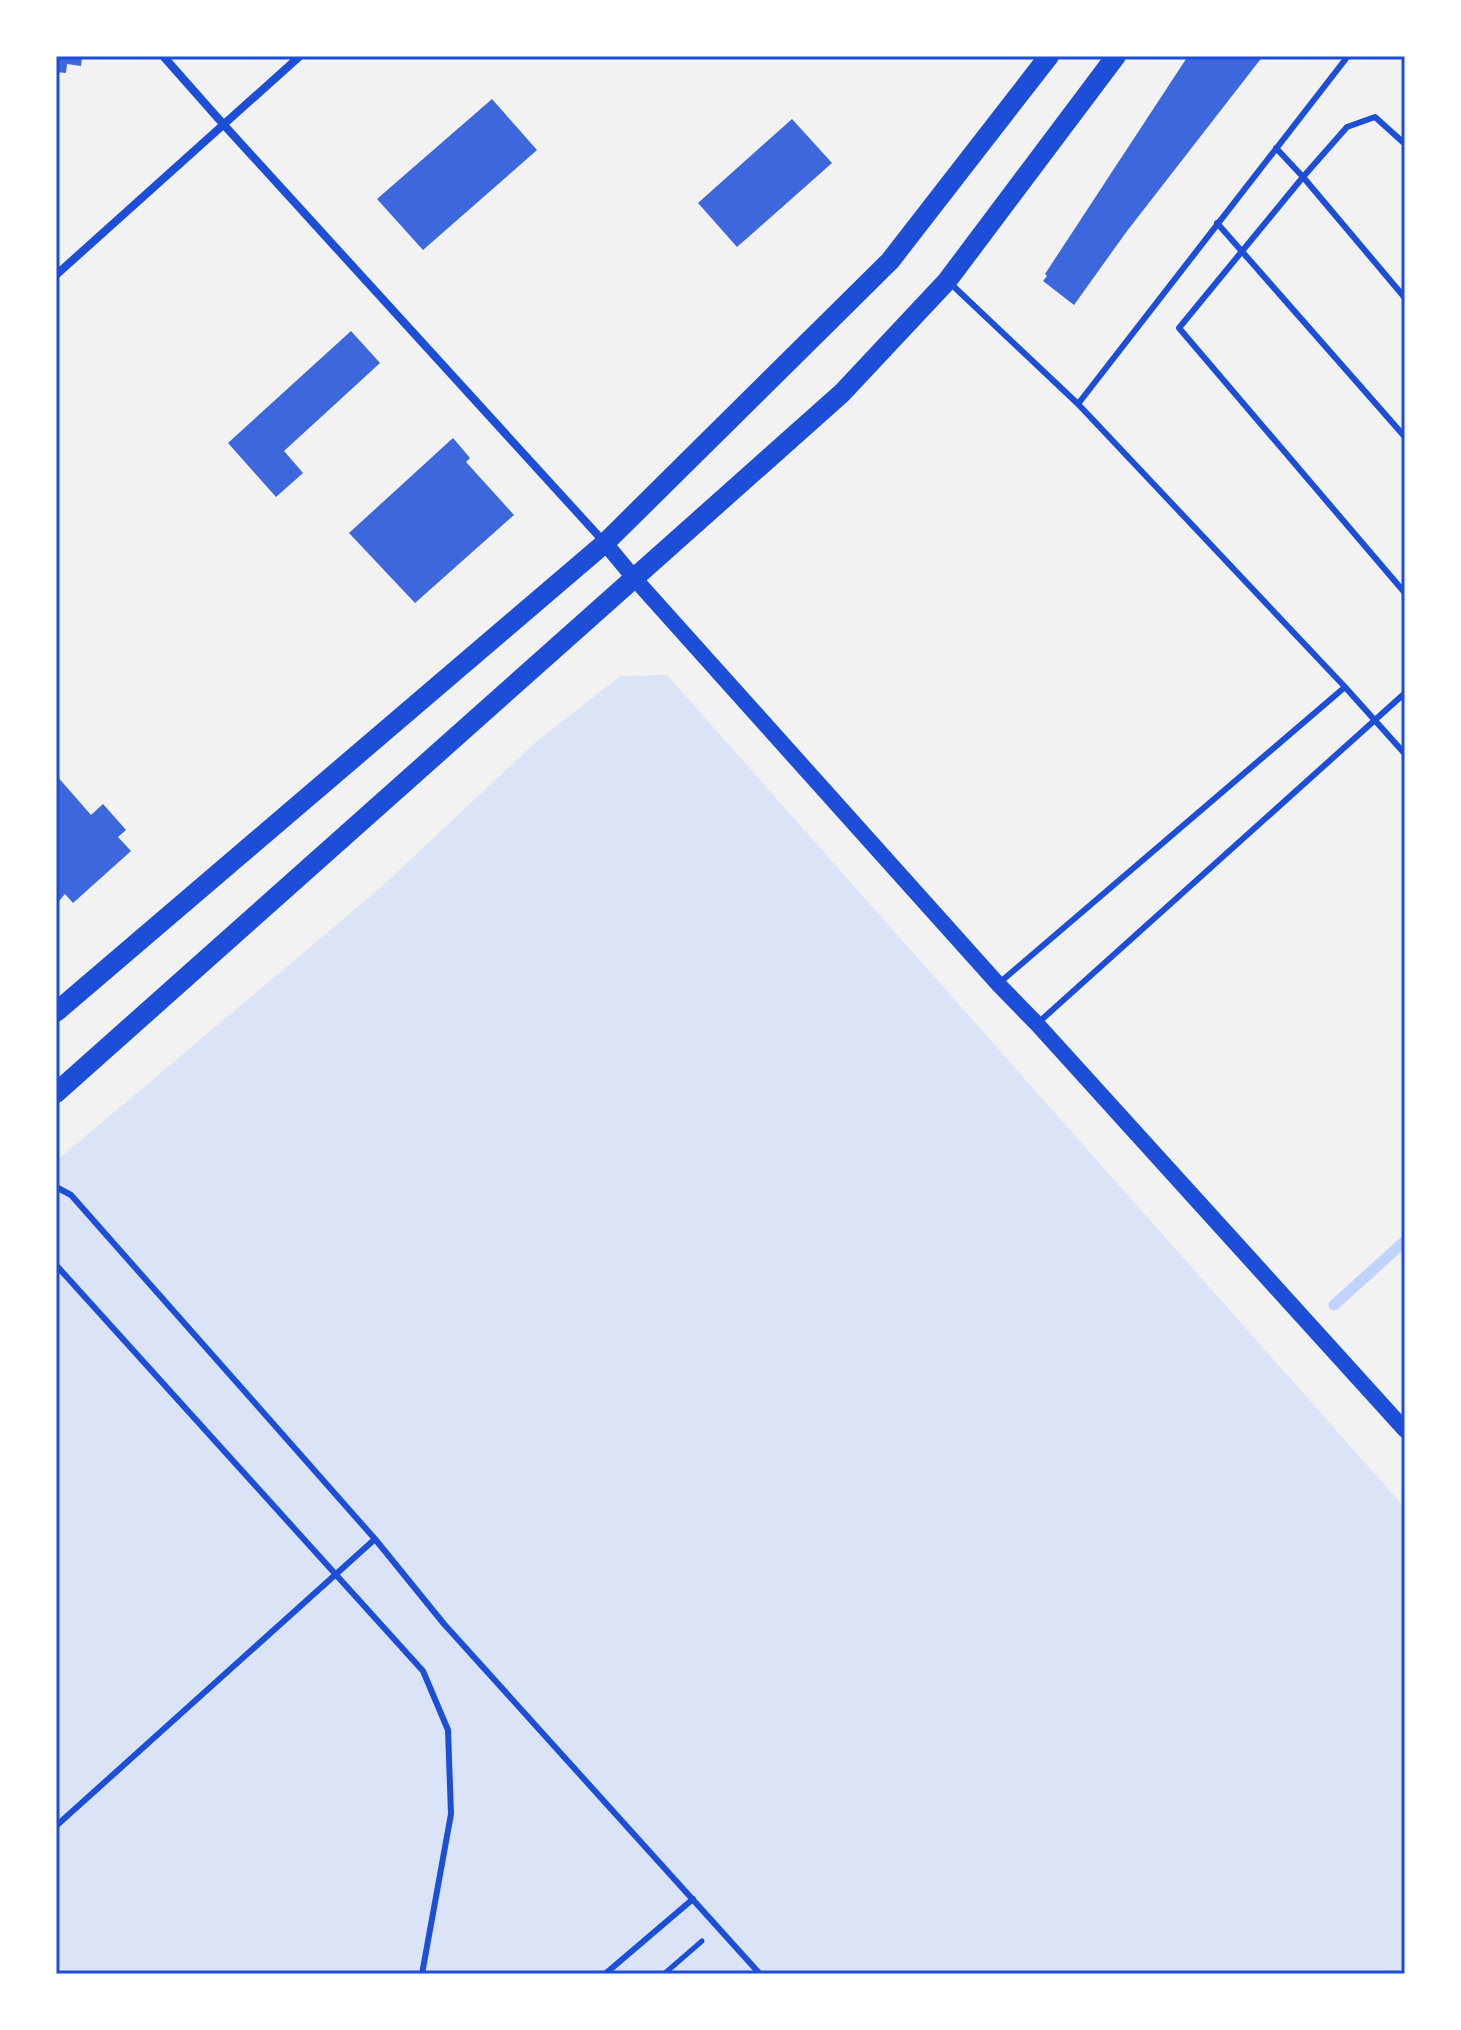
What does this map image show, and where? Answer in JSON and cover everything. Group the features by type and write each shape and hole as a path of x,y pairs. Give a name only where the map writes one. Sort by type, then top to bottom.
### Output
{"main road":[{"path":"56,1012 605,543 890,261 1049,56"},
{"path":"56,1093 842,393 947,281 1116,56"},
{"path":"605,543 998,984 1405,1430"}],"street":[{"path":"163,56 605,543"},
{"path":"56,275 300,56"}],"lane":[{"path":"1078,404 1348,56"},
{"path":"1405,144 1375,117 1347,127 1179,328 1405,593"},
{"path":"1276,148 1405,298"},
{"path":"1217,223 1405,437"},
{"path":"947,281 1078,404 1405,754"},
{"path":"998,984 1345,687"},
{"path":"1037,1024 1405,693"},
{"path":"56,1187 71,1195 375,1539 444,1624 760,1974"},
{"path":"56,1265 423,1671 448,1730 451,1814 422,1974"},
{"path":"56,1826 375,1539"},
{"path":"605,1974 693,1899"}],"path":[{"path":"664,1974 717,1927"}],"shaded area":[{"path":"667,675 1405,1508 1405,1974 56,1974 56,1161 379,889 536,742 620,676"}],"building":[{"path":"56,56 82,56 81,66 67,64 66,73 56,72"},
{"path":"1188,56 1263,56 1127,231 1074,305 1043,281 1047,276 1045,274"},
{"path":"492,99 537,150 423,250 377,199"},
{"path":"792,119 832,163 737,247 698,203"},
{"path":"351,331 380,363 284,451 303,473 276,497 228,443"},
{"path":"453,438 470,458 466,462 514,515 415,603 349,533"},
{"path":"56,775 91,815 103,804 126,830 118,837 131,851 73,903 65,894 59,901 56,898"}],"waterway":[{"path":"1334,1305 1405,1241"}]}
